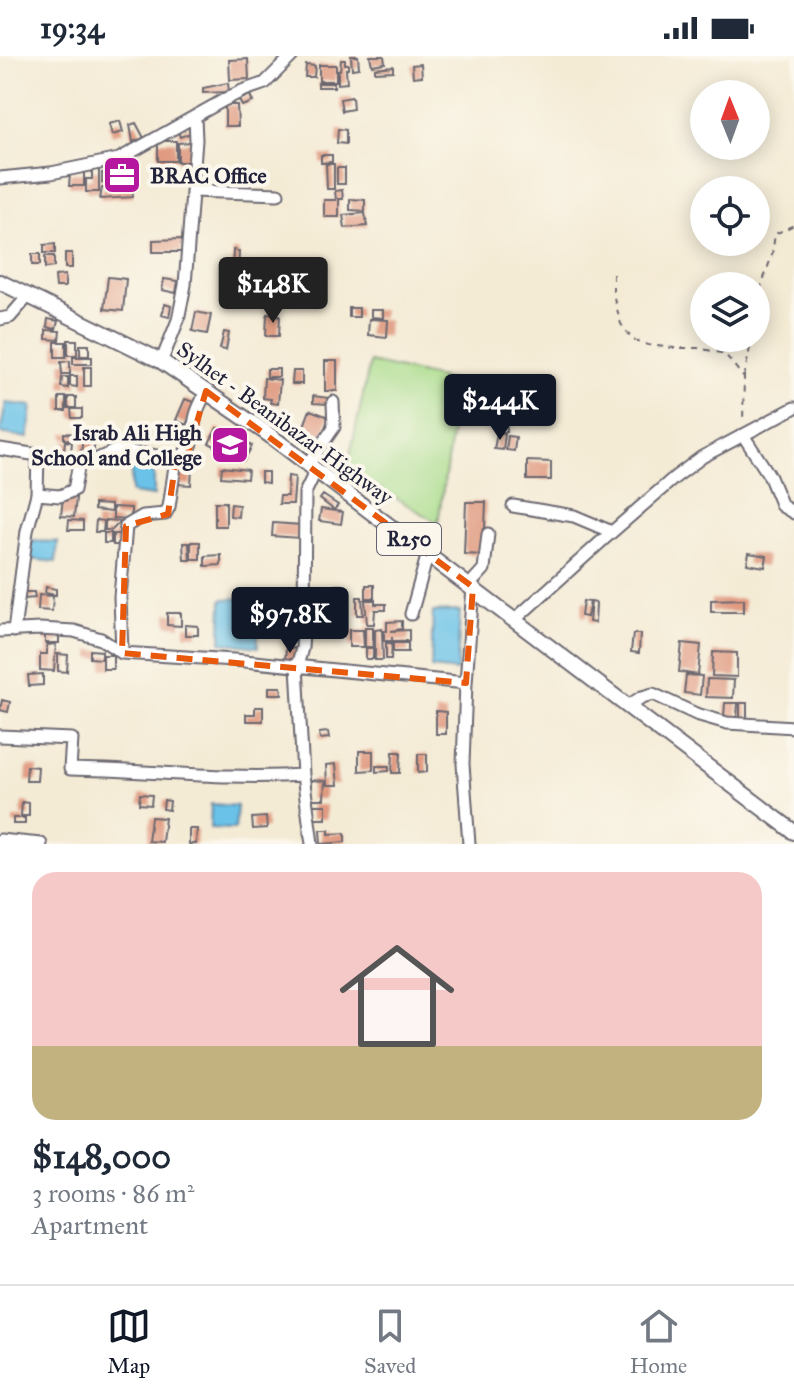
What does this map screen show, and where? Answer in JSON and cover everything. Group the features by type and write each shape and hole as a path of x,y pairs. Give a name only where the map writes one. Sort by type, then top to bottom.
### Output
{"main road":[{"name":"Sylhet - Beanibazar Highway","path":"0,275 164,355 272,428 428,553 520,615 794,824"},
{"name":"Sylhet - Beanibazar Highway","path":"0,282 161,361 314,464 794,832"}],"street":[{"path":"0,178 51,173 119,159 242,91 265,83 292,56"},
{"path":"164,355 178,320 185,285 195,117"},
{"path":"192,191 278,194"},
{"path":"0,319 10,317 29,295"},
{"path":"37,494 60,496 74,490 79,463 91,462 117,450 176,459 188,453 196,416 206,391"},
{"path":"312,844 303,775 297,666 303,633 305,493 314,464 334,427 333,402"},
{"path":"520,615 674,478 702,457 794,408"},
{"path":"743,435 769,475 782,506 794,513"},
{"path":"0,449 38,455 37,494 27,531 14,631"},
{"path":"122,653 120,597 126,526 143,516 165,514 169,507 176,459"},
{"path":"513,506 574,516 612,532"},
{"path":"469,844 463,764 466,683 474,584 484,569 488,534"},
{"path":"411,614 428,553"},
{"path":"0,631 74,631 101,639 122,653 466,683"},
{"path":"634,702 653,694 696,714 727,723 794,727"},
{"path":"0,736 72,739 70,769 202,776 303,775"},
{"path":"0,840 41,844"}],"path":[{"path":"766,272 775,234 794,225"},
{"path":"613,274 613,294 621,324 632,339 648,345 698,348 725,354 744,378"},
{"path":"743,435 744,378 749,352"}],"highlighted area":[{"path":"206,391 473,587 466,683 122,653 126,526 168,514 176,459 188,453"}],"green space":[{"path":"370,362 459,382 438,523 347,469"}],"water":[{"path":"6,403 32,406 28,438 0,433"},
{"path":"150,458 154,468 154,496 131,493 132,459"},
{"path":"30,541 58,542 56,562 29,559"},
{"path":"258,598 258,647 221,642 222,599"},
{"path":"460,611 457,671 431,668 433,612"},
{"path":"211,804 237,806 235,829 210,828"}],"building":[{"path":"351,56 358,56 359,68 352,69"},
{"path":"370,56 384,56 385,63 372,65"},
{"path":"248,59 249,79 230,80 229,60"},
{"path":"341,60 348,64 347,83 338,84 338,70"},
{"path":"421,64 422,76 413,77 412,65"},
{"path":"306,65 315,66 314,77 305,77"},
{"path":"319,65 336,65 336,81 319,81"},
{"path":"393,66 393,71 375,72 375,68"},
{"path":"228,83 229,92 203,93 203,88"},
{"path":"318,83 334,83 334,87 318,87"},
{"path":"250,95 253,102 242,106 239,100"},
{"path":"352,97 353,109 342,111 340,99"},
{"path":"225,105 237,105 238,126 225,126"},
{"path":"120,121 123,132 112,135 109,124"},
{"path":"136,123 144,138 133,142 130,125"},
{"path":"189,126 191,133 180,137 178,131"},
{"path":"338,129 346,130 346,144 337,143"},
{"path":"158,141 176,141 176,161 158,161"},
{"path":"191,142 192,162 178,162 178,143"},
{"path":"321,155 332,155 332,162 321,163"},
{"path":"326,164 334,164 334,189 327,189"},
{"name":"BRAC Office","path":"116,166 128,166 128,185 116,185"},
{"path":"337,168 345,168 345,184 337,184"},
{"path":"92,170 99,170 99,192 86,192 86,179 92,179"},
{"path":"70,173 84,173 84,186 69,186"},
{"path":"102,173 109,173 109,183 102,183"},
{"path":"132,187 133,197 100,199 102,188"},
{"path":"342,190 339,217 324,217 324,200 336,200 335,191"},
{"path":"350,199 365,200 365,211 350,210"},
{"path":"365,213 367,226 345,228 343,215"},
{"path":"182,239 182,252 153,252 153,240"},
{"path":"55,244 55,253 44,253 44,245"},
{"path":"233,250 239,251 238,276 232,275"},
{"path":"65,253 72,253 72,268 65,268"},
{"path":"32,254 40,254 40,265 32,265"},
{"path":"45,256 54,256 54,267 45,268"},
{"path":"241,271 253,271 253,280 241,281"},
{"path":"65,275 65,287 56,287 55,276"},
{"path":"108,277 126,279 123,311 104,309"},
{"path":"164,279 178,281 176,293 162,290"},
{"path":"243,283 255,283 254,298 242,297"},
{"path":"165,304 171,306 169,317 162,315"},
{"path":"349,308 359,308 359,317 349,317"},
{"path":"371,310 383,310 383,318 371,317"},
{"path":"196,312 211,315 207,334 192,331"},
{"path":"267,314 280,315 279,336 266,336"},
{"path":"48,319 58,321 56,329 47,327"},
{"path":"369,319 388,320 387,337 368,335"},
{"path":"46,330 60,331 59,340 46,339"},
{"path":"224,332 229,333 226,350 220,349"},
{"path":"68,340 77,340 77,355 68,355"},
{"path":"55,342 66,342 66,357 55,357"},
{"path":"80,345 89,345 89,356 80,356"},
{"path":"73,357 92,357 92,364 73,364"},
{"path":"70,361 70,374 62,374 61,362"},
{"path":"325,361 337,361 337,391 325,391"},
{"path":"84,367 91,367 91,386 84,386"},
{"path":"267,369 279,369 279,377 267,377"},
{"path":"293,371 302,371 302,384 292,384"},
{"path":"70,376 77,376 77,387 70,386"},
{"path":"62,377 68,377 68,388 61,387"},
{"path":"264,378 280,380 278,404 263,398"},
{"path":"313,396 329,398 328,404 313,403"},
{"path":"59,397 66,397 66,411 59,411"},
{"path":"68,397 76,397 76,408 68,408"},
{"path":"470,397 480,397 478,415 469,414"},
{"path":"185,399 196,403 186,425 176,420"},
{"path":"71,409 82,409 82,418 72,418"},
{"path":"310,410 329,417 320,441 301,434"},
{"path":"283,411 292,412 291,421 281,419"},
{"path":"500,420 506,420 507,432 500,432"},
{"name":"Israb Ali High School and College","path":"217,428 252,446 244,461 209,443"},
{"path":"64,433 77,434 76,440 64,439"},
{"path":"497,433 505,434 503,450 494,449"},
{"path":"508,436 516,437 514,451 506,450"},
{"path":"83,437 95,439 93,456 81,454"},
{"path":"65,441 72,442 70,461 63,460"},
{"path":"55,450 62,451 60,461 53,459"},
{"path":"527,461 551,462 551,480 527,480"},
{"path":"177,466 192,467 191,485 176,484"},
{"path":"222,467 248,470 247,479 221,477"},
{"path":"261,472 268,472 268,483 261,482"},
{"path":"288,476 295,477 293,504 279,504 280,496 287,496"},
{"path":"323,495 338,505 334,510 320,499"},
{"path":"63,497 76,498 74,517 61,516"},
{"path":"215,502 226,502 226,526 215,526"},
{"path":"466,502 486,502 484,555 464,554"},
{"path":"94,504 111,505 111,512 94,510"},
{"path":"231,504 239,505 238,517 230,516"},
{"path":"113,507 131,508 131,519 113,518"},
{"path":"321,509 343,512 341,524 319,521"},
{"path":"69,520 83,521 83,530 68,530"},
{"path":"96,520 104,521 103,532 95,532"},
{"path":"105,520 121,521 112,530 105,530"},
{"path":"273,523 301,525 300,538 272,536"},
{"path":"104,533 111,533 111,543 104,543"},
{"path":"113,534 121,534 121,545 113,545"},
{"path":"191,542 200,542 200,559 191,559"},
{"path":"183,543 189,543 190,560 184,560"},
{"path":"749,553 767,556 765,567 747,564"},
{"path":"221,555 221,565 205,566 205,556"},
{"path":"336,585 342,585 341,605 336,605"},
{"path":"366,585 374,585 374,598 366,598"},
{"path":"46,587 56,589 56,595 45,593"},
{"path":"24,592 34,592 35,598 24,599"},
{"path":"39,595 53,596 52,611 38,610"},
{"path":"357,597 362,597 363,615 357,615"},
{"path":"744,599 744,612 711,612 711,600"},
{"path":"365,600 386,604 386,610 375,610 374,624 367,624"},
{"path":"583,601 590,602 587,617 581,616"},
{"path":"591,602 596,603 595,623 589,622"},
{"path":"167,613 181,613 181,626 167,625"},
{"path":"402,621 402,629 391,631 409,630 409,641 384,641 387,622"},
{"path":"185,625 198,626 198,635 185,635"},
{"path":"365,627 373,627 373,647 365,647"},
{"path":"382,629 383,660 375,660 375,630"},
{"path":"349,630 363,630 364,647 349,647"},
{"path":"45,634 59,634 59,643 45,643"},
{"path":"633,634 640,634 639,653 631,652"},
{"path":"386,643 392,643 391,659 386,659"},
{"path":"393,643 408,643 408,652 393,652"},
{"path":"682,643 701,645 698,675 679,672"},
{"path":"56,644 54,671 40,670 40,654 47,654 47,645"},
{"path":"286,648 295,648 295,661 285,661"},
{"path":"366,648 373,648 373,659 366,659"},
{"path":"90,650 102,651 102,659 90,658"},
{"path":"713,652 737,653 737,677 712,676"},
{"path":"58,654 68,655 67,672 58,671"},
{"path":"103,655 113,655 113,669 103,669"},
{"path":"43,674 43,685 29,686 28,675"},
{"path":"686,675 702,676 700,695 684,693"},
{"path":"707,679 734,680 733,698 706,697"},
{"path":"269,687 281,687 282,694 269,694"},
{"path":"2,700 10,702 8,712 0,710"},
{"path":"725,703 738,703 737,717 724,717"},
{"path":"740,703 747,703 747,718 740,718"},
{"path":"255,707 263,707 263,721 246,721 246,714 255,714"},
{"path":"436,711 446,712 446,734 436,734"},
{"path":"328,732 329,738 320,739 319,733"},
{"path":"359,751 373,751 373,770 359,771"},
{"path":"393,752 401,752 400,773 392,773"},
{"path":"418,754 427,754 427,772 418,773"},
{"path":"336,764 338,785 327,785 326,765"},
{"path":"27,766 38,767 37,781 26,781"},
{"path":"376,766 389,766 389,771 376,772"},
{"path":"311,780 325,781 324,799 311,799"},
{"path":"140,794 152,795 151,805 139,804"},
{"path":"164,800 170,801 169,810 163,809"},
{"path":"22,802 29,803 29,816 21,816"},
{"path":"311,805 326,805 326,819 311,819"},
{"path":"151,817 165,818 162,842 148,841"},
{"path":"266,817 267,828 253,829 252,818"},
{"path":"13,818 25,818 25,824 13,824"},
{"path":"189,829 197,829 196,844 189,844"},
{"path":"320,830 329,830 329,834 345,833 345,842 321,844"}],"place":[{"name":"BRAC Office","path":"122,175"},
{"name":"Israb Ali High School and College","path":"230,445"}]}
